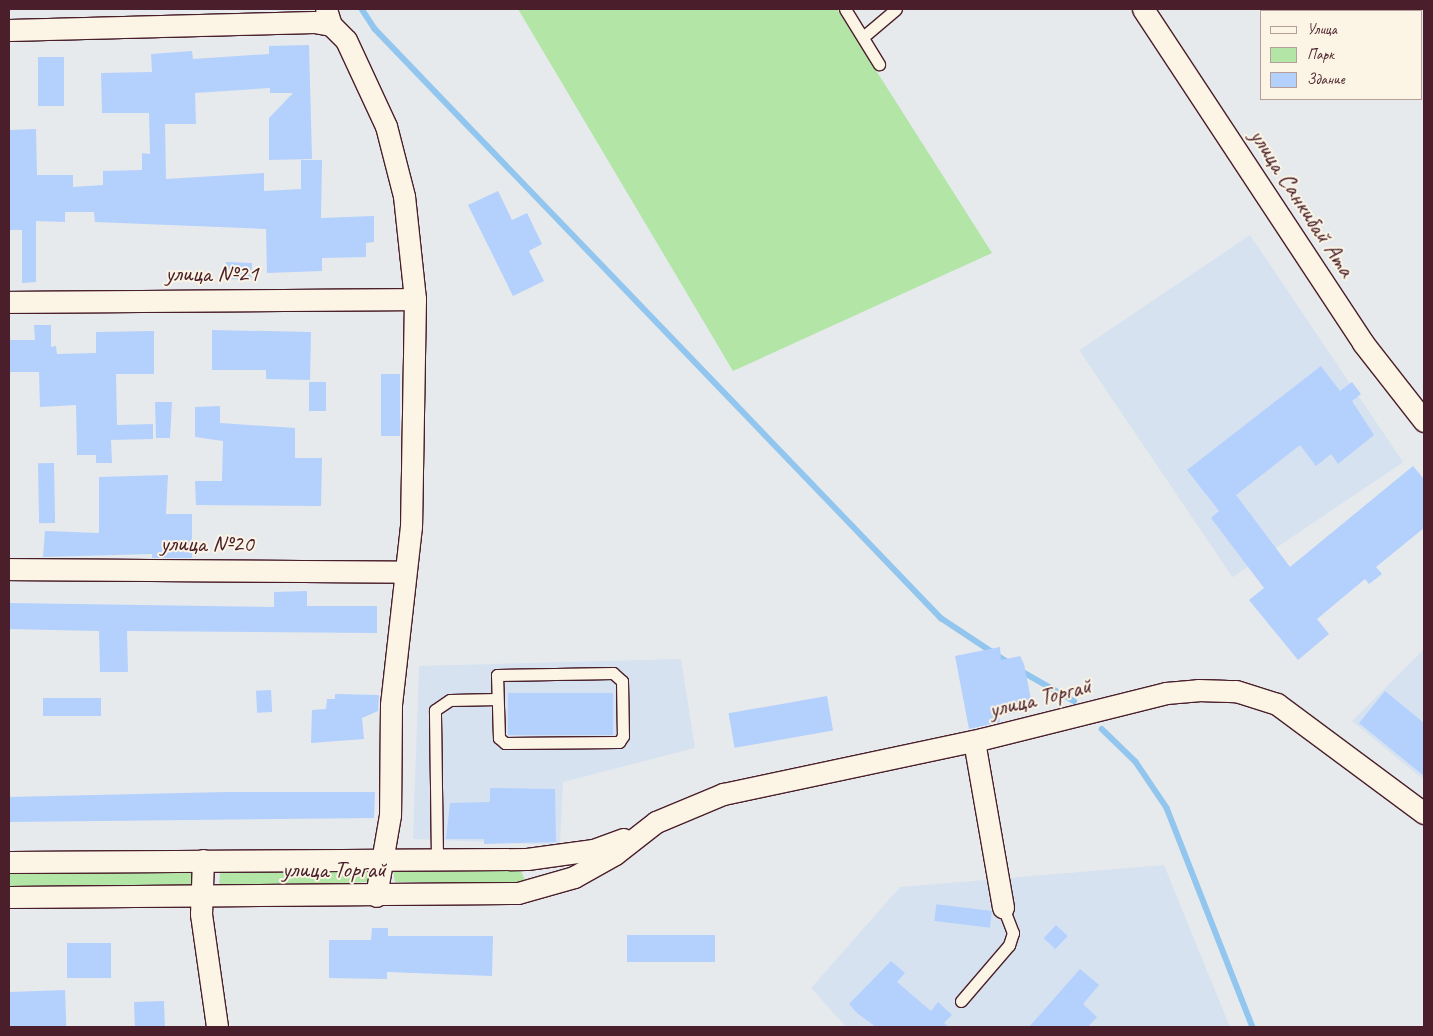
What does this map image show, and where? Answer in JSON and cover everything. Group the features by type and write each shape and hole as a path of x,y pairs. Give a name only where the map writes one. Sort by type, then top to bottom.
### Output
{"street":[{"name":"улица Санкибай Ата","path":"1143,9 1363,343 1424,421"},
{"path":"9,30 314,22 329,17 346,40 386,126 404,196 415,299 416,429 405,572 391,705 390,815 379,858 376,896"},
{"name":"улица №21","path":"9,302 415,299"},
{"name":"улица №20","path":"9,569 405,572"},
{"name":"улица Торгай","path":"9,862 555,857 642,832 724,794 974,741 1166,693 1236,691 1277,704 1304,720 1424,813"},
{"path":"974,741 1002,907"},
{"name":"улица Торгай","path":"9,897 376,896 540,889 601,863 642,832"},
{"path":"203,860 204,897 201,914 217,1027"}],"lane":[{"path":"845,9 879,64"},
{"path":"863,37 896,9"},
{"path":"497,675 619,675 622,740 505,743 499,738 497,699 497,675"},
{"path":"437,858 435,710 450,700 497,699"},
{"path":"961,1000 1009,945 1013,933 1002,907"}],"shaded area":[{"path":"1250,235 1403,462 1232,577 1079,350"},
{"path":"1424,649 1424,780 1352,721"},
{"path":"681,659 695,748 563,782 560,845 413,839 419,666"},
{"path":"1164,865 1230,1027 846,1027 811,988 900,887"}],"green space":[{"path":"518,9 837,9 992,253 733,371"},
{"path":"370,868 367,882 219,889 220,871"},
{"path":"9,869 191,869 191,887 9,887"},
{"path":"520,869 525,880 517,882 395,882 393,871"}],"building":[{"path":"309,45 312,159 269,160 269,118 293,93 270,93 270,88 195,93 196,124 165,124 166,179 264,173 264,191 301,189 301,160 322,160 321,218 374,216 374,242 366,243 366,257 322,258 322,271 267,273 266,229 95,222 94,212 65,212 65,222 36,221 36,282 22,283 22,230 9,230 9,130 36,129 37,175 73,175 73,187 103,185 103,171 142,170 142,153 150,154 149,113 102,113 101,73 152,72 151,54 192,51 193,59 269,54 269,46"},
{"path":"38,57 64,57 64,106 38,106"},
{"path":"498,191 512,220 527,213 542,244 529,251 544,281 513,296 468,205"},
{"path":"226,262 252,263 251,280 225,279"},
{"path":"34,325 51,325 51,347 56,346 57,354 96,353 96,332 154,331 154,374 116,374 117,425 153,424 153,439 111,440 112,463 96,463 96,455 77,455 76,405 40,407 39,372 9,372 9,340 35,340"},
{"path":"212,330 311,332 310,380 266,379 266,370 212,370"},
{"path":"1321,366 1340,391 1352,382 1361,394 1352,401 1374,435 1338,464 1331,454 1316,466 1300,445 1236,495 1290,567 1413,466 1424,479 1424,528 1376,567 1382,574 1369,584 1365,579 1317,619 1329,634 1298,660 1249,600 1264,588 1211,518 1219,511 1187,470"},
{"path":"381,374 400,374 400,436 381,436"},
{"path":"309,382 326,382 326,411 309,411"},
{"path":"155,402 172,402 170,438 156,438"},
{"path":"220,406 220,423 295,428 295,458 322,458 321,506 196,505 195,481 222,481 223,441 195,437 195,407"},
{"path":"38,463 54,463 55,523 39,523"},
{"path":"168,475 166,514 192,514 192,558 152,558 152,554 43,557 45,531 99,533 99,477"},
{"path":"307,591 307,606 377,606 377,633 127,631 128,672 100,672 99,631 9,629 9,603 274,607 274,592"},
{"path":"1000,647 1001,660 1020,656 1024,664 1033,709 999,716 1000,722 969,729 955,656"},
{"path":"271,690 272,712 257,713 256,691"},
{"path":"1385,691 1424,723 1424,776 1359,723"},
{"path":"508,693 613,693 613,735 508,735"},
{"path":"335,694 379,695 378,711 362,718 364,739 311,743 312,710 326,709 327,699 335,699"},
{"path":"827,696 833,730 735,748 729,713"},
{"path":"43,698 101,698 101,716 43,716"},
{"path":"490,788 555,789 556,842 484,844 484,839 446,839 450,803 490,802"},
{"path":"225,792 375,792 374,818 9,822 9,797"},
{"path":"936,904 992,911 990,928 934,921"},
{"path":"1056,925 1068,936 1055,949 1044,938"},
{"path":"372,928 388,928 388,936 493,936 492,976 387,972 387,979 329,978 329,940 371,940"},
{"path":"627,935 715,935 715,962 627,962"},
{"path":"67,943 111,943 111,978 67,978"},
{"path":"891,961 905,973 897,982 931,1011 938,1002 952,1015 944,1023 949,1027 876,1027 857,1013 849,1004"},
{"path":"1080,969 1099,985 1083,1004 1097,1017 1088,1027 1029,1027"},
{"path":"65,990 66,1027 10,1027 9,992"},
{"path":"164,1001 165,1027 135,1027 134,1002"}],"waterway":[{"path":"362,9 375,29 941,618 1009,663"},
{"path":"1021,671 1074,701"},
{"path":"1102,729 1136,762 1167,808 1253,1027"}]}
